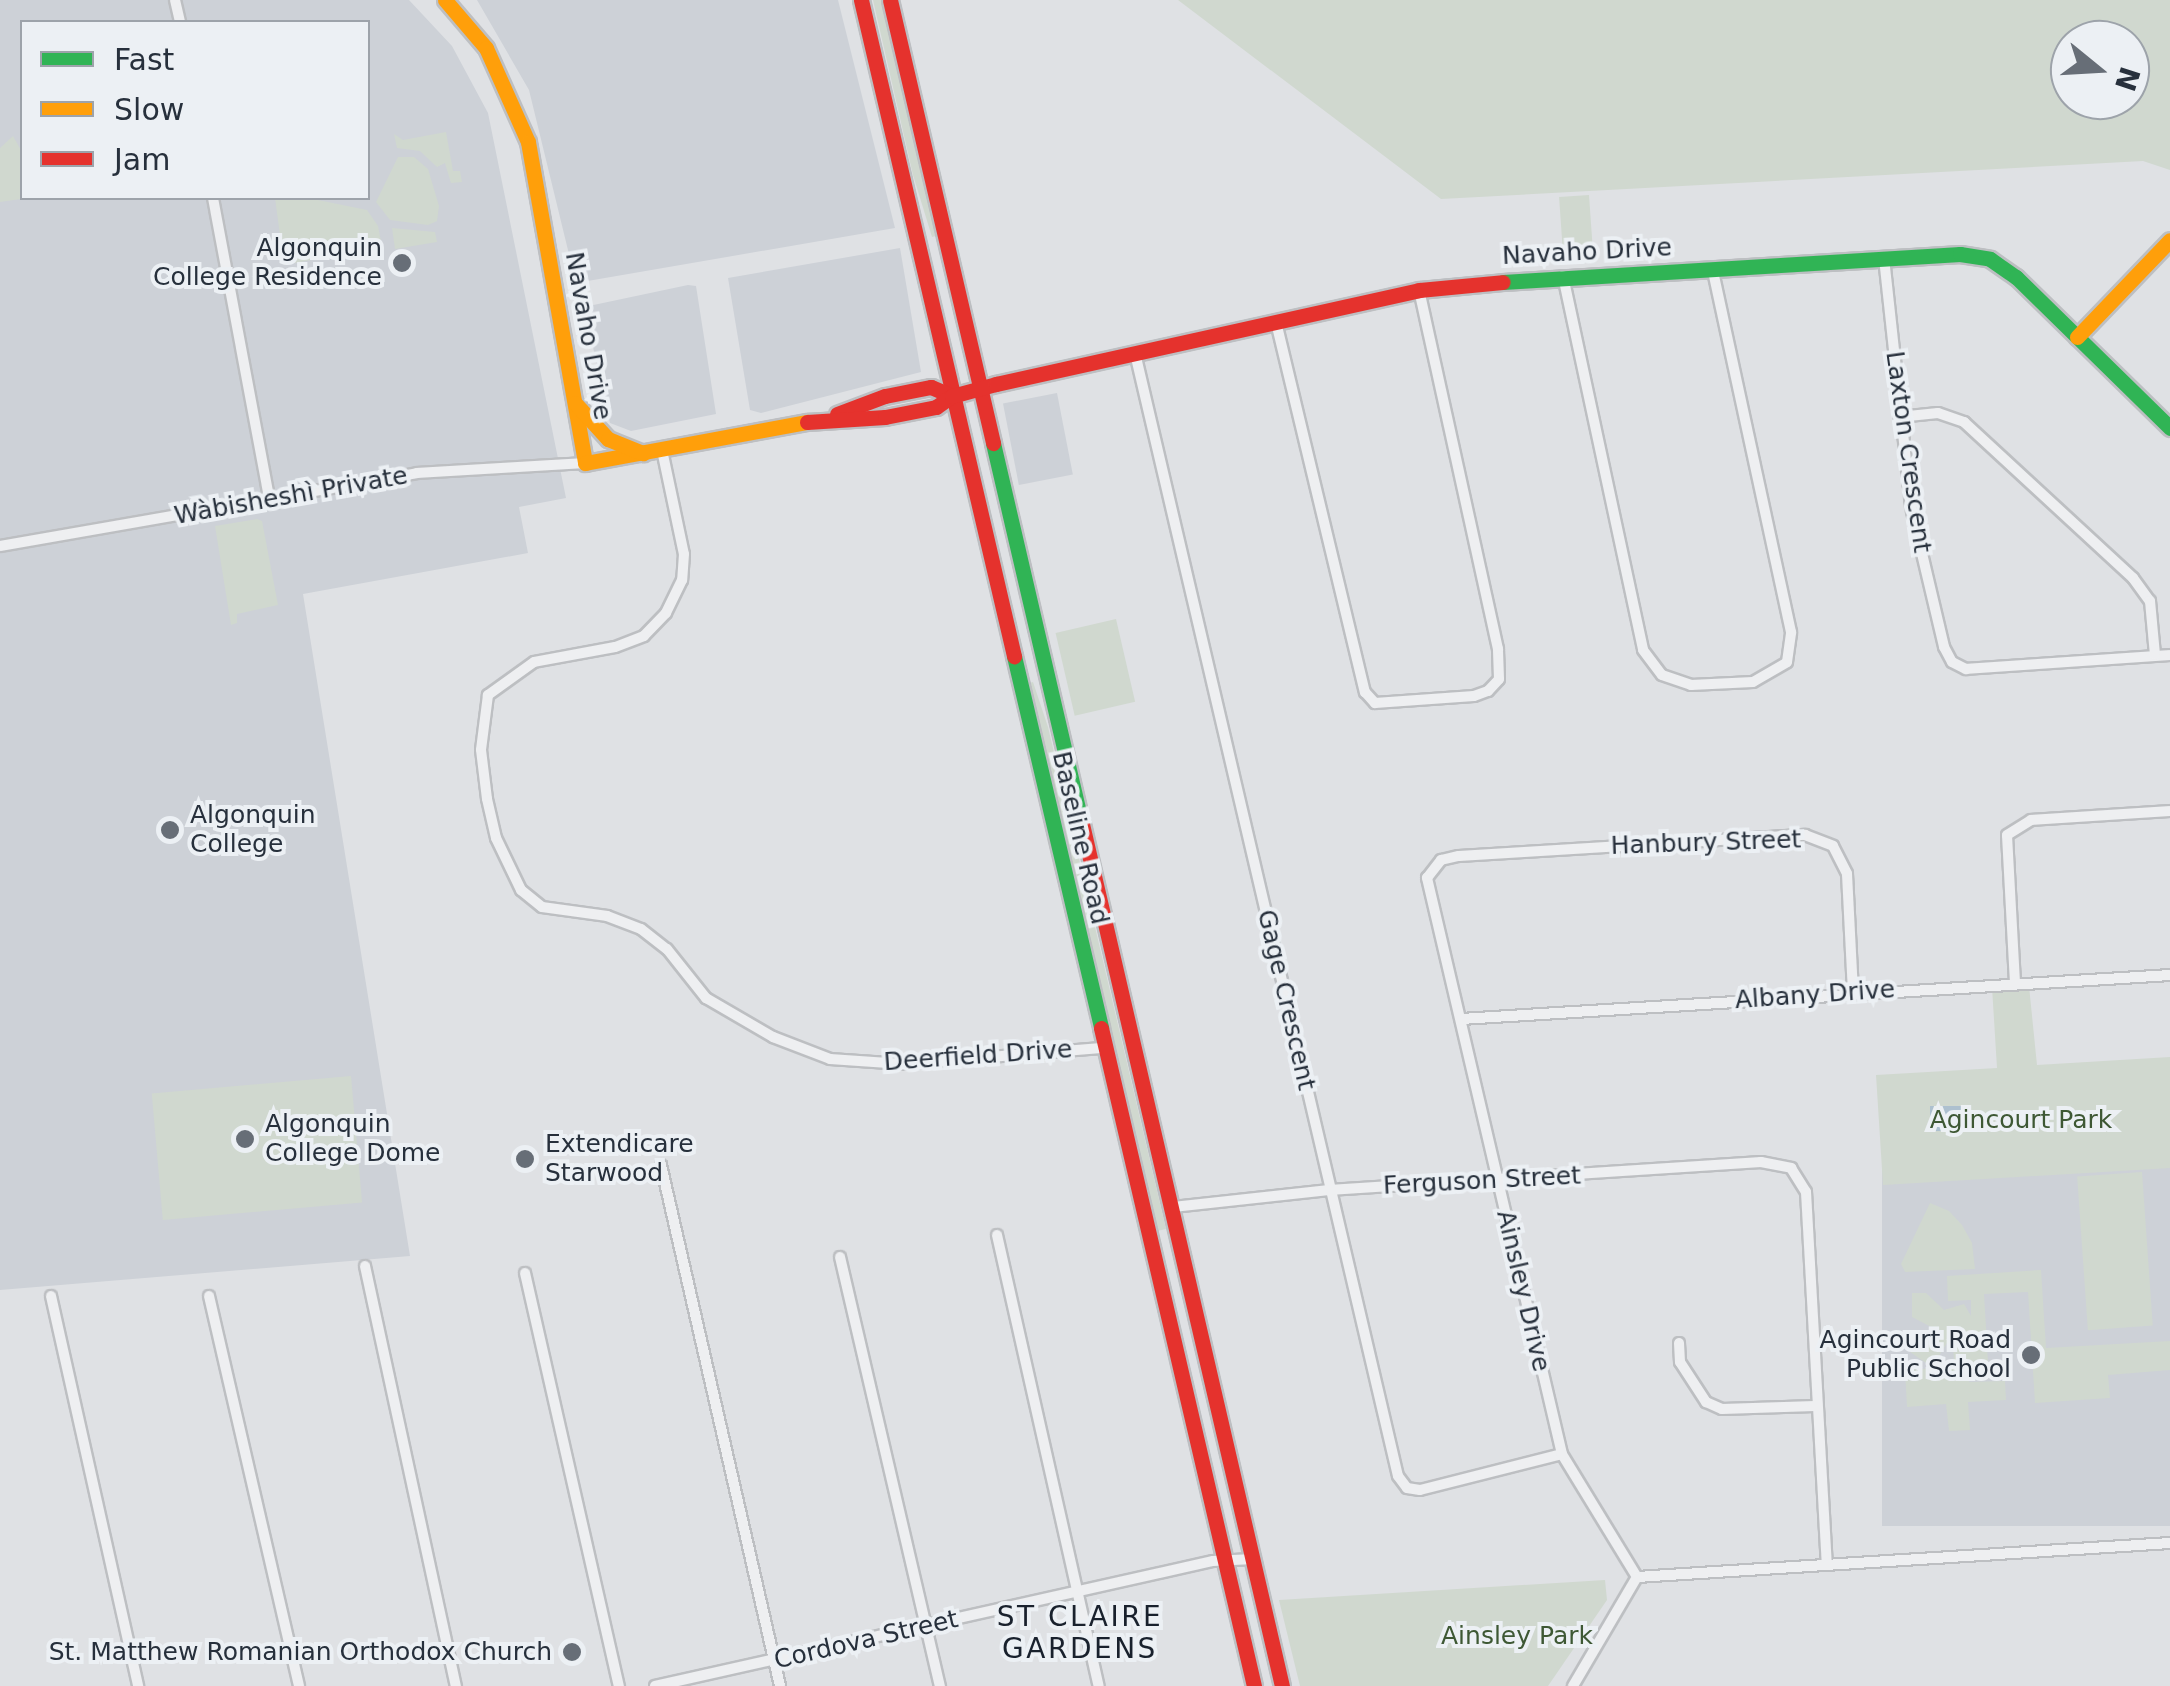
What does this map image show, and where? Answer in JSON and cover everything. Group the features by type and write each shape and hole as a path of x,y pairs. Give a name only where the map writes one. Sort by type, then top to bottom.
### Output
{"main road":[{"name":"Navaho Drive","path":"445,0 486,48 528,142 585,463 824,420 885,396 932,388 952,396 1419,290 1564,276 1960,254 1990,259 2016,276 2170,428"},
{"name":"Baseline Road","path":"860,0 1254,1686"},
{"name":"Baseline Road","path":"890,0 1282,1686"},
{"path":"2078,337 2170,240"},
{"path":"575,403 608,439 643,453"}],"street":[{"path":"213,200 269,498"},
{"name":"Laxton Crescent","path":"1884,258 1911,507 1944,647 1952,662 1966,669 2170,655"},
{"path":"1564,276 1644,650 1662,675 1691,685 1753,682 1787,662 1791,632 1713,270"},
{"path":"1276,322 1365,692 1374,703 1468,697 1488,691 1498,679 1498,650 1419,290"},
{"name":"Gage Crescent","path":"1135,354 1398,1476 1406,1488 1420,1490 1562,1454"},
{"path":"1899,417 1938,413 1964,422 2133,578 2150,602 2155,656"},
{"name":"Deerfield Drive","path":"662,450 684,554 682,580 666,614 644,636 615,647 534,662 488,695 481,750 487,799 496,838 522,890 542,907 607,916 641,929 667,949 706,998 773,1038 830,1059 903,1064 1104,1048"},
{"name":"Wàbisheshì Private","path":"0,546 417,472 585,463"},
{"path":"2015,983 2007,835 2022,822 2170,811"},
{"name":"Hanbury Street","path":"1432,866 1458,856 1805,835 1833,846 1847,874 1853,992"},
{"name":"Ainsley Drive","path":"1432,866 1428,896 1461,1019 1562,1454 1637,1577"},
{"name":"Albany Drive","path":"1461,1019 2170,975"},
{"name":"Ferguson Street","path":"1172,1207 1329,1190 1761,1162 1791,1168 1806,1192 1815,1406"},
{"path":"661,1165 780,1686"},
{"path":"997,1235 1099,1686"},
{"path":"840,1257 940,1686"},
{"path":"365,1266 456,1686"},
{"path":"525,1273 619,1686"},
{"path":"51,1296 138,1686"},
{"path":"210,1296 299,1686"},
{"path":"1679,1343 1680,1362 1706,1402 1722,1409 1815,1406 1827,1564"},
{"path":"1573,1686 1637,1577 2170,1543"},
{"name":"Cordova Street","path":"655,1686 1223,1558 1253,1559"}],"shaded area":[{"name":"Algonquin College","path":"0,0 409,0 452,46 488,113 566,498 519,507 528,553 303,594 410,1256 0,1290"},
{"path":"477,0 838,0 895,228 576,283 529,90"},
{"path":"900,248 921,372 761,413 750,410 728,278"},
{"path":"696,286 716,414 631,431 610,423 584,307"},
{"path":"1057,393 1073,474 1019,485 1003,403"},
{"name":"Agincourt Road Public School","path":"1882,1168 2170,1168 2170,1526 1882,1526"}],"green space":[{"path":"873,0 882,0 936,236 932,237 913,175"},
{"path":"1178,0 2170,0 2170,170 2143,161 1441,199"},
{"path":"446,132 453,171 460,171 462,182 451,183 445,163 437,167 420,151 397,148 394,134 403,140"},
{"path":"13,136 20,148 20,199 0,202 0,148"},
{"path":"398,157 414,157 428,169 439,206 437,221 428,225 390,220 376,202"},
{"path":"1589,195 1593,256 1563,258 1559,197"},
{"path":"275,200 318,200 367,210 378,226 382,247 284,265"},
{"path":"392,228 435,232 437,242 395,249"},
{"path":"262,521 278,605 237,614 237,623 231,625 215,526"},
{"path":"1116,619 1135,702 1075,716 1056,633"},
{"path":"1033,682 1048,727 1166,1229 1157,1231 1029,683"},
{"name":"Agincourt Park","path":"2029,986 2037,1065 2170,1057 2170,1168 1883,1185 1876,1075 1997,1068 1992,987"},
{"name":"Algonquin College Dome","path":"351,1076 362,1203 163,1220 152,1093"},
{"path":"2142,1172 2153,1326 2088,1330 2077,1177"},
{"path":"1930,1203 1949,1211 1962,1225 1972,1243 1975,1269 1905,1272 1901,1264"},
{"path":"2041,1270 2046,1348 2170,1341 2170,1370 2108,1375 2110,1398 2035,1403 2028,1292 1984,1294 1988,1361 1969,1362 1969,1382 2005,1381 2006,1400 1968,1402 1970,1430 1949,1431 1946,1404 1907,1407 1905,1370 1954,1367 1953,1341 1973,1339 1972,1329 1970,1335 1950,1338 1932,1367 1910,1352 1923,1331 1931,1336 1937,1330 1912,1317 1912,1293 1926,1293 1944,1310 1964,1304 1971,1316 1971,1300 1948,1301 1947,1276"},
{"name":"Ainsley Park","path":"1605,1580 1607,1600 1548,1686 1300,1686 1279,1600"}],"water":[{"path":"1930,1106 1967,1106 1967,1131 1930,1131"}],"traffic: fast":[{"path":"1503,282 1960,254 1990,259 2016,277 2170,428"},
{"path":"993,443 1082,824"},
{"path":"1014,656 1101,1028"}],"traffic: slow":[{"path":"445,0 486,48 528,142 585,463 807,422"},
{"path":"2077,337 2170,240"},
{"path":"575,403 608,439 643,453"}],"traffic: jam":[{"path":"861,0 1014,656"},
{"path":"890,0 993,443"},
{"path":"807,422 885,417 936,407 952,396 996,384 1419,290 1503,282"},
{"path":"837,414 885,396 931,387 952,396"},
{"path":"1082,824 1282,1686"},
{"path":"1101,1028 1254,1686"}],"place":[{"name":"Algonquin College Residence","path":"402,263"},
{"name":"Algonquin College","path":"170,830"},
{"name":"Algonquin College Dome","path":"245,1139"},
{"name":"Extendicare Starwood","path":"525,1159"},
{"name":"Agincourt Road Public School","path":"2031,1355"},
{"name":"St. Matthew Romanian Orthodox Church","path":"572,1652"}],"district":[{"name":"ST CLAIRE GARDENS","path":"1080,1633"}]}
